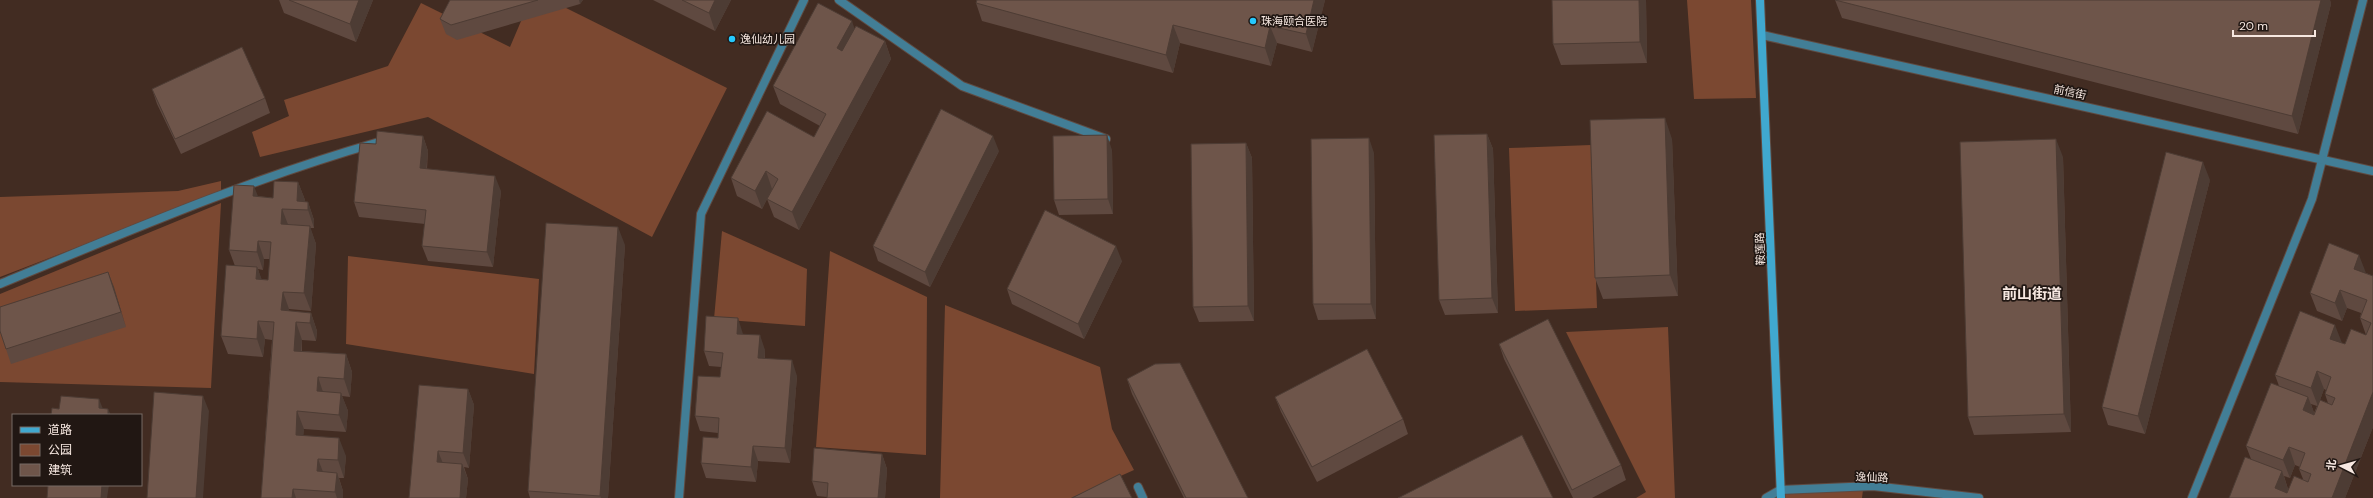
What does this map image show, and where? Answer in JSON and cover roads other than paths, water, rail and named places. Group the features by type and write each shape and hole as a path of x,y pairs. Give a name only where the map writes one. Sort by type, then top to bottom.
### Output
{"street":[{"path":"679,498 701,214 804,0"},
{"path":"839,0 962,86 1108,140"},
{"name":"鞍莲路","path":"1760,0 1780,494"},
{"path":"2192,498 2312,199 2363,0"},
{"name":"前信街","path":"1762,35 2373,171"},
{"path":"0,284 136,228 305,164 378,142"},
{"path":"1138,486 1143,498"},
{"name":"逸仙路","path":"1766,498 1780,494 1873,486 1979,498"}],"place":[{"name":"珠海颐合医院","path":"1253,21"},
{"name":"逸仙幼儿园","path":"732,39"}],"district":[{"name":"前山街道","path":"2032,294"}]}
